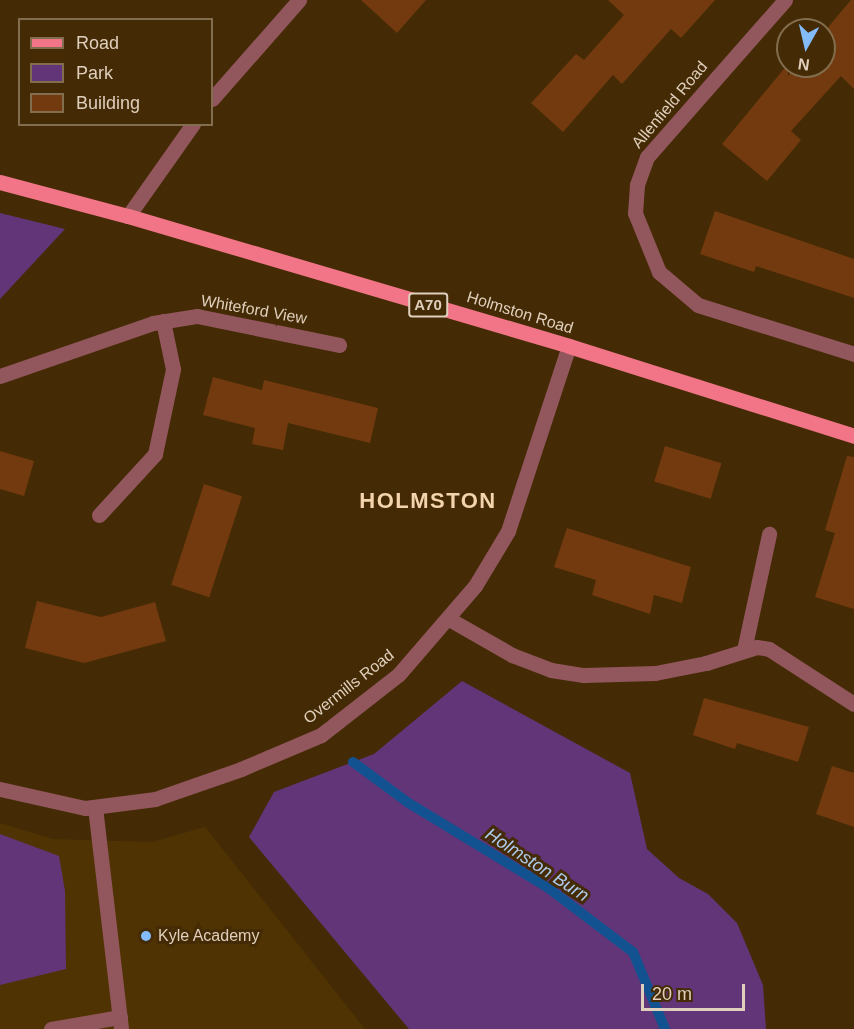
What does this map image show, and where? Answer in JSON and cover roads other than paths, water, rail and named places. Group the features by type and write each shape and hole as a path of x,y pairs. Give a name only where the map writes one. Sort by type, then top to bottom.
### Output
{"main road":[{"name":"Holmston Road","path":"0,182 128,216 569,346 854,436"}],"street":[{"path":"213,98 299,0"},
{"name":"Allenfield Road","path":"784,0 647,157 634,213 648,252 660,272 698,306 854,354"},
{"path":"128,216 192,126"},
{"name":"Whiteford View","path":"0,376 163,321 197,316 339,345"},
{"path":"99,514 155,454 173,369 163,321"},
{"name":"Overmills Road","path":"0,789 85,808 155,799 241,769 321,735 399,674 449,619 475,586 508,531 569,346"},
{"path":"744,650 768,534"},
{"path":"449,619 512,655 551,670 584,675 655,673 706,663 744,650 769,649 854,704"},
{"path":"51,1029 121,1023 95,807"}],"waterway":[{"name":"Holmston Burn","path":"353,762 407,802 547,887 633,952 665,1029"}],"place":[{"name":"Kyle Academy","path":"146,936"}],"district":[{"name":"HOLMSTON","path":"428,501"}]}
